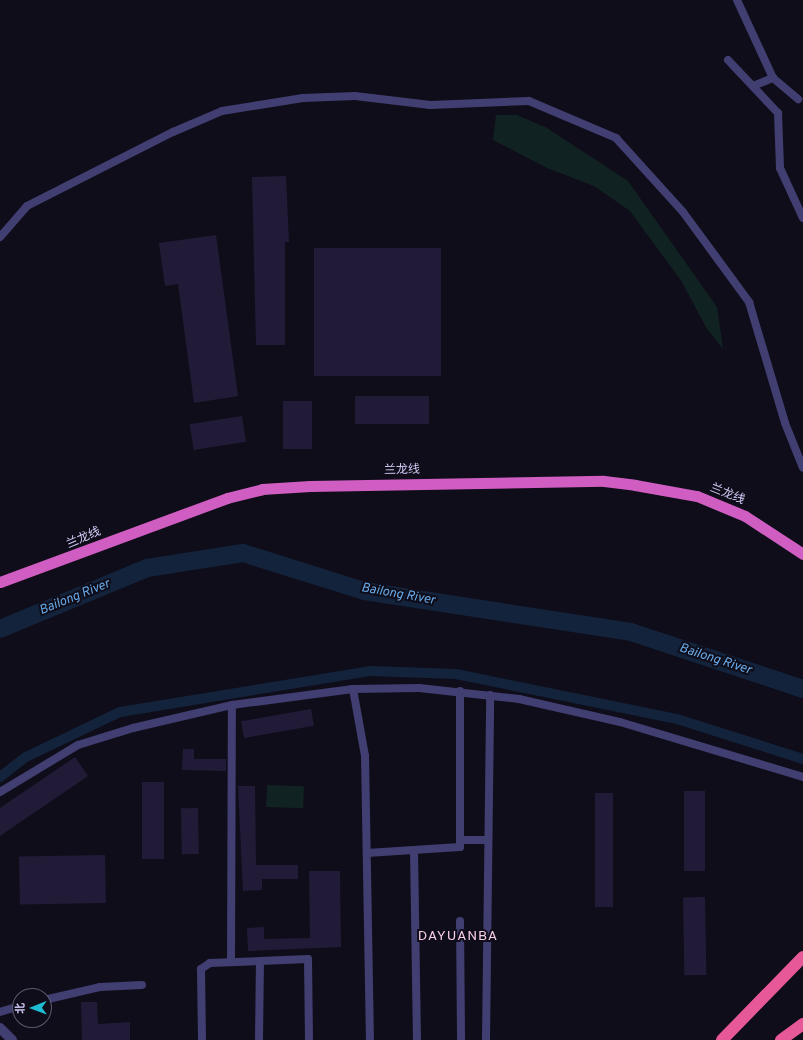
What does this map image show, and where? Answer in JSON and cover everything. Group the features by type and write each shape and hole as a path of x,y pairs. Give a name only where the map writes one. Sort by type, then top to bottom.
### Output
{"highway":[{"name":"兰龙线","path":"2,580 227,498 262,489 310,486 604,482 635,485 697,496 745,516 803,554"},
{"path":"722,1040 803,957"},
{"path":"781,1040 803,1024"}],"street":[{"path":"737,0 773,78 798,99"},
{"path":"728,60 778,113 780,168 803,218"},
{"path":"753,86 773,78"},
{"path":"0,237 27,206 222,111 303,98 355,96 430,105 529,101 616,138 683,212 749,302 785,423 803,468"},
{"path":"353,689 365,756 370,1040"},
{"path":"0,792 78,745 232,704 353,689 460,691 490,695 620,722 803,777"},
{"path":"366,853 460,847 460,691"},
{"path":"486,1040 490,695"},
{"path":"230,962 232,704"},
{"path":"460,840 488,840"},
{"path":"414,850 417,1040"},
{"path":"460,921 461,1040"},
{"path":"202,1040 201,969 210,963 308,959 309,1040"},
{"path":"259,1040 260,961"},
{"path":"52,998 100,987 142,985"},
{"path":"0,1012 12,1008"},
{"path":"0,1028 12,1040"}],"shaded area":[{"path":"496,115 517,115 547,128 628,181 717,307 723,349 707,329 682,282 630,211 594,186 547,168 493,140"},
{"path":"267,785 304,786 303,808 266,807"}],"building":[{"path":"286,176 289,242 285,242 285,345 256,345 252,177"},
{"path":"216,235 238,396 194,403 178,284 165,286 159,243"},
{"path":"314,248 441,248 441,376 314,376"},
{"path":"355,396 429,396 429,424 355,424"},
{"path":"283,401 312,401 312,449 283,449"},
{"path":"242,416 246,442 194,450 190,424"},
{"path":"311,709 314,726 244,738 241,721"},
{"path":"183,749 194,749 194,759 226,759 226,771 182,770"},
{"path":"75,757 88,776 0,836 0,808"},
{"path":"142,782 164,782 164,859 142,859"},
{"path":"238,786 255,786 256,865 298,865 298,879 262,879 262,890 243,891"},
{"path":"684,791 705,791 705,871 684,871"},
{"path":"595,793 613,793 613,907 595,907"},
{"path":"181,808 198,808 199,854 182,854"},
{"path":"105,855 106,903 20,904 19,857"},
{"path":"309,871 340,871 341,947 248,951 247,928 264,927 264,939 310,938"},
{"path":"683,897 705,897 706,975 684,975"},
{"path":"81,1002 97,1002 98,1024 130,1022 130,1040 82,1040"}],"waterway":[{"name":"Bailong River","path":"0,629 147,568 243,553 364,591 631,632 803,689"},
{"path":"0,777 26,757 120,712 370,671 456,674 677,719 803,759"}],"district":[{"name":"DAYUANBA","path":"458,937"}]}
